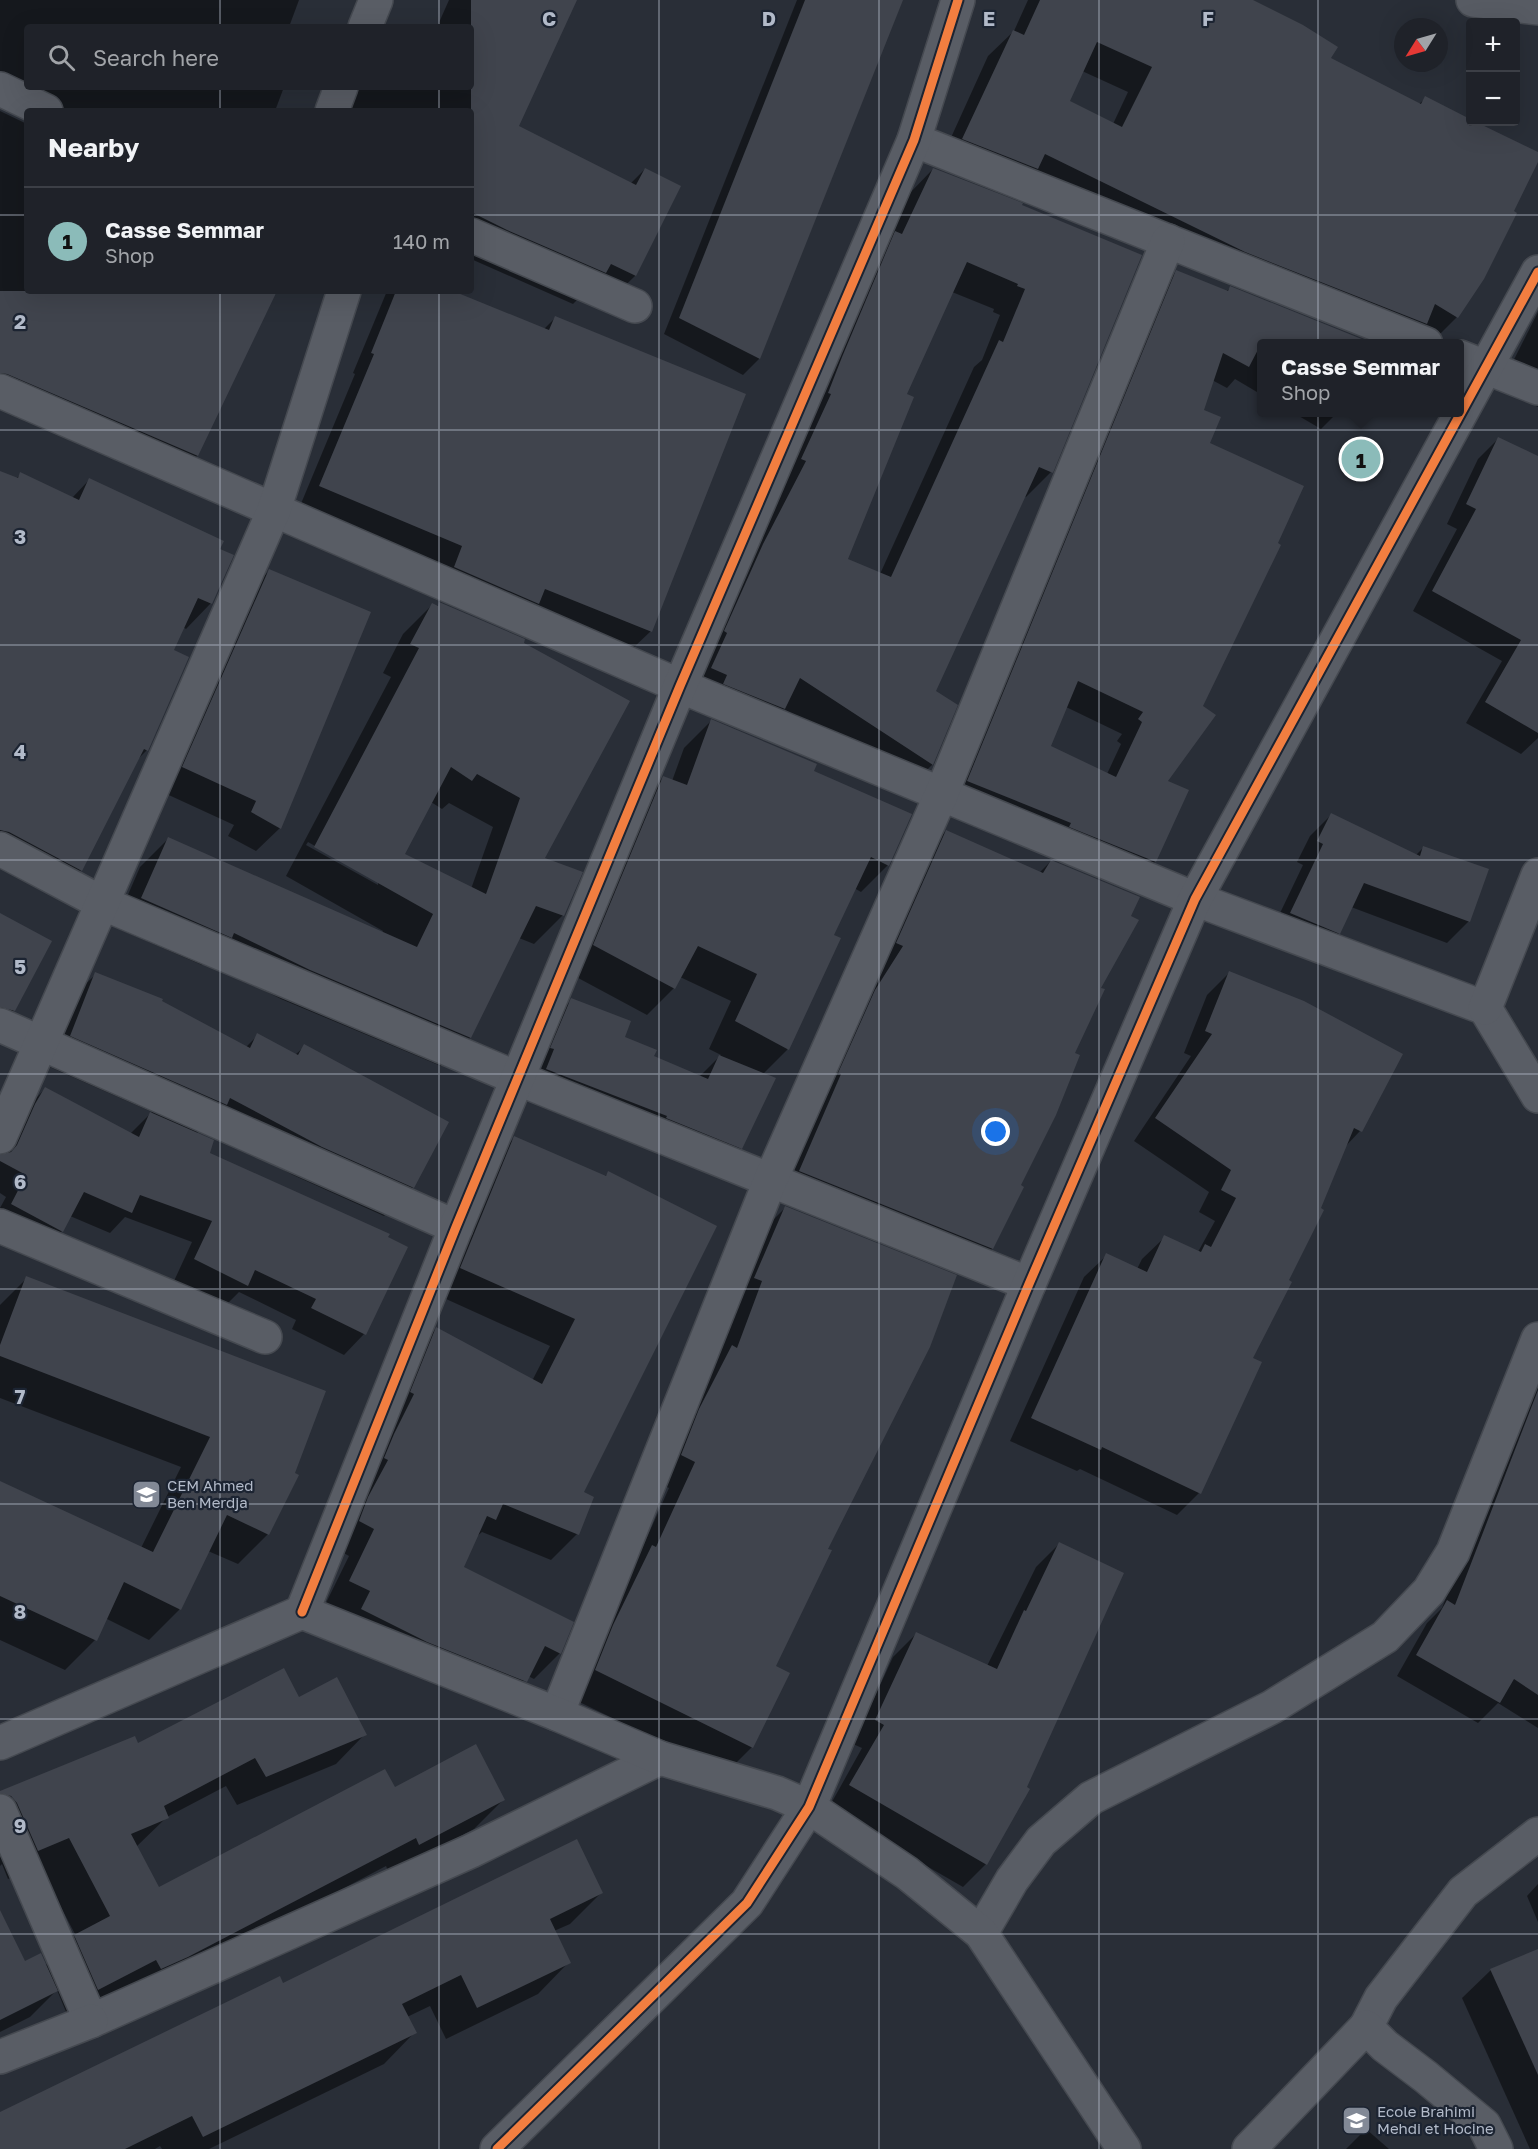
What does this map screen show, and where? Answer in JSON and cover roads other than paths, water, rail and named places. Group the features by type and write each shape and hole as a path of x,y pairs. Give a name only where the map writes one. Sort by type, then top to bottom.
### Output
{"main road":[{"path":"1473,0 1538,8"}],"street":[{"path":"366,24 376,0"},
{"path":"0,1743 302,1612 456,1227 680,686 914,140 958,0"},
{"path":"0,89 40,108"},
{"path":"333,108 340,90"},
{"path":"914,140 1413,339"},
{"path":"474,236 635,306"},
{"path":"557,1714 770,1181 941,795 1168,241"},
{"path":"1464,382 1474,363 1538,272"},
{"path":"0,1137 274,510 343,294"},
{"path":"1474,363 1538,388"},
{"path":"0,391 680,686 941,795 1195,899 1485,1008 1538,1096"},
{"path":"497,2149 747,1903 809,1807 1029,1284 1195,899 1446,417"},
{"path":"0,849 102,903 519,1079 1029,1284"},
{"path":"1485,1008 1538,875"},
{"path":"0,1025 456,1227"},
{"path":"0,1226 265,1337"},
{"path":"981,1933 1012,1880 1041,1841 1091,1798 1272,1707 1385,1637 1422,1599 1453,1552 1538,1339"},
{"path":"302,1612 557,1714 660,1758 777,1793 809,1807 907,1873 981,1933 1124,2149"},
{"path":"0,2057 91,2021 471,1851 660,1758"},
{"path":"0,1811 91,2021"},
{"path":"1248,2149 1366,2027 1381,1998 1462,1892 1538,1834"},
{"path":"1366,2027 1385,2046 1484,2125 1496,2149"}],"place":[{"name":"Casse Semmar","path":"1361,459"},
{"name":"CEM Ahmed Ben Merdja","path":"146,1494"},
{"name":"Ecole Brahimi Mehdi et Hocine","path":"1356,2120"}]}
